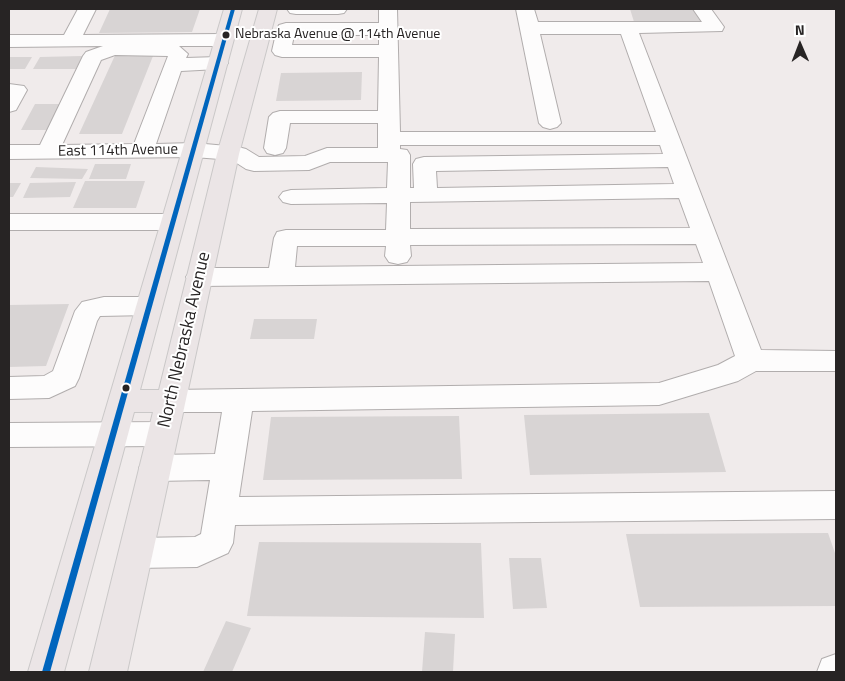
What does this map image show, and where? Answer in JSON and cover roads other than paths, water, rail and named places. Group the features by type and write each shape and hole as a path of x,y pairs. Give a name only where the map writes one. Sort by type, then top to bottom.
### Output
{"main road":[{"path":"46,672 233,9"},
{"path":"252,9 256,24 262,34"},
{"name":"North Nebraska Avenue","path":"108,672 199,277 233,154 268,9"},
{"path":"123,401 171,401"}],"street":[{"path":"71,40 87,9"},
{"path":"296,9 338,9"},
{"path":"550,123 528,18 628,28 714,27 702,9"},
{"path":"388,50 282,51 286,29 388,19 389,134 399,155 398,275"},
{"path":"628,28 751,360"},
{"path":"9,41 224,40"},
{"path":"48,152 93,56 113,49 171,49 178,54 143,150"},
{"path":"172,68 177,64 218,63"},
{"path":"9,90 18,90 9,106"},
{"path":"275,148 280,118 389,134 666,130"},
{"path":"233,154 254,164 295,164 309,163 389,134 550,123 666,130"},
{"path":"233,154 250,149 314,148 327,155"},
{"name":"East 114th Avenue","path":"9,152 194,150 233,154"},
{"path":"426,195 424,164 677,160"},
{"path":"281,276 295,164"},
{"path":"291,197 688,191"},
{"path":"9,222 172,222"},
{"path":"286,238 705,236"},
{"path":"199,277 718,272"},
{"path":"9,388 49,387 65,378 84,318 91,309 104,306 149,306"},
{"path":"171,401 659,394 728,372 751,360 836,361"},
{"path":"136,553 197,552 216,543 239,400"},
{"path":"9,435 163,434"},
{"path":"155,468 228,467"},
{"path":"221,511 836,505"}],"place":[{"name":"Nebraska Avenue @ 114th Avenue","path":"226,35"}]}
